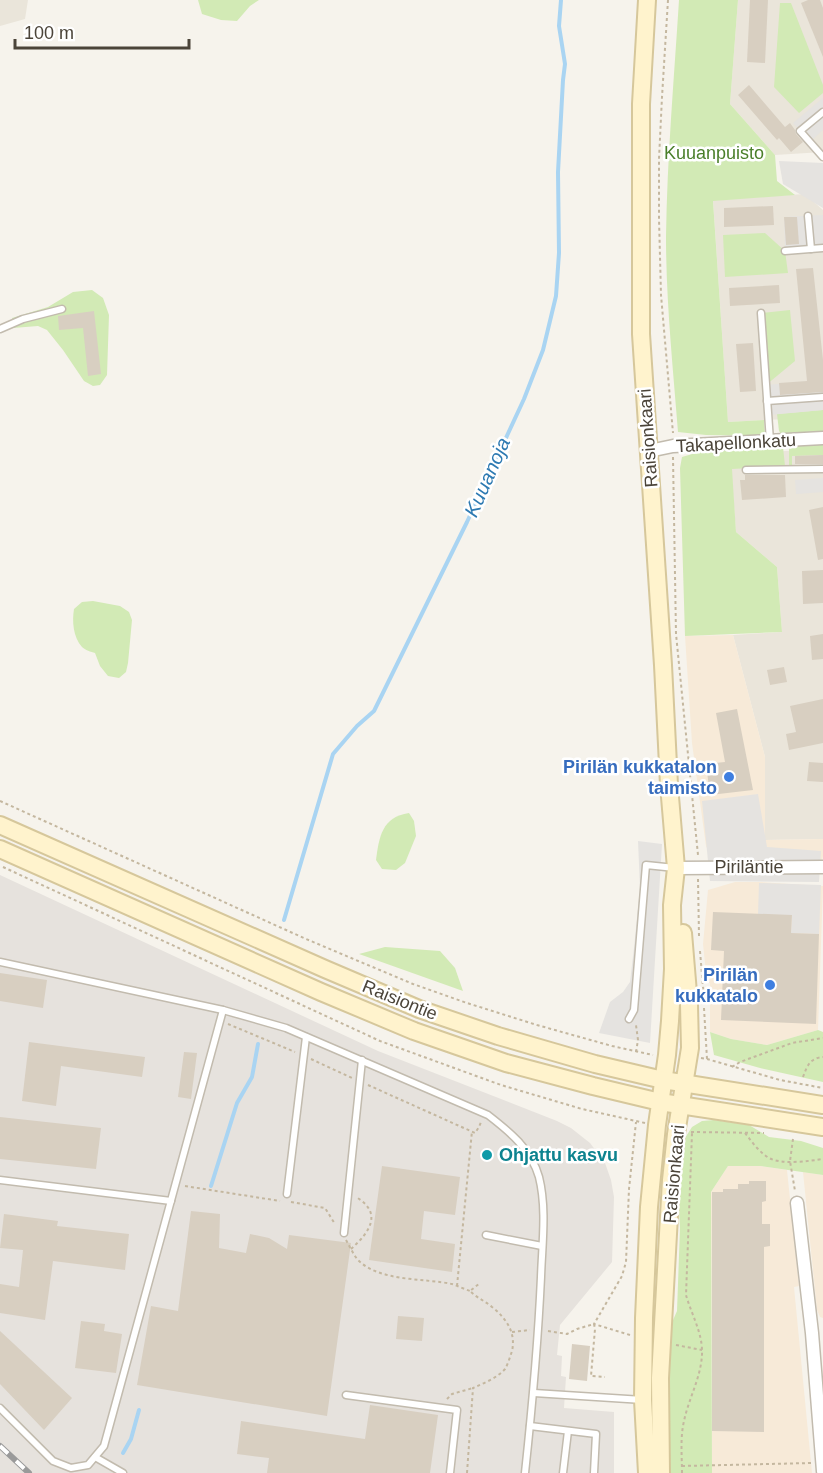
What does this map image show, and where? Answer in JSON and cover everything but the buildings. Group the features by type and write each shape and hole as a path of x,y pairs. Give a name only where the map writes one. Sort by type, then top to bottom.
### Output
{"main road":[{"name":"Raisionkaari","path":"647,0 641,104 641,334 669,785 689,1005 688,1057 671,1180 662,1351 661,1473"},
{"name":"Raisiontie","path":"0,825 419,1009 508,1039 594,1064 663,1080 823,1105"},
{"name":"Raisiontie","path":"0,849 321,992 414,1031 506,1063 660,1102 823,1127"},
{"name":"Raisionkaari","path":"647,1473 643,1400 649,1207 667,1056 672,987 672,905 676,872"}],"street":[{"name":"Takapellonkatu","path":"649,451 673,446 823,438"},
{"name":"Piriläntie","path":"676,872 698,868 823,867"},
{"path":"797,1203 817,1334 823,1467"}],"lane":[{"path":"823,112 800,131 823,157"},
{"path":"808,216 811,249"},
{"path":"785,251 823,248"},
{"path":"0,329 23,319 62,309"},
{"path":"761,312 770,441"},
{"path":"767,401 823,397"},
{"path":"746,470 823,469"},
{"path":"628,1019 634,1010 646,866 676,872"},
{"path":"0,962 223,1010 286,1028 488,1115 512,1134 528,1151 539,1177 543,1209 534,1393 525,1473"},
{"path":"0,1408 53,1461 71,1468 88,1465 104,1446 223,1010"},
{"path":"287,1194 306,1036"},
{"path":"344,1235 362,1060"},
{"path":"0,1180 171,1201"},
{"path":"486,1235 542,1246"},
{"path":"534,1393 661,1401"},
{"path":"346,1395 456,1410 450,1473"},
{"path":"530,1426 596,1434 594,1473"},
{"path":"563,1473 567,1431"},
{"path":"95,1456 123,1473"}],"path":[{"path":"668,0 659,159 661,295 673,446 676,634 698,848 699,942 707,1059"},
{"path":"0,801 306,939 413,984 527,1022 636,1052 667,1056"},
{"path":"0,866 276,992"},
{"path":"634,1010 638,1040 636,1052"},
{"path":"732,1067 792,1043 823,1038"},
{"path":"688,1057 707,1059 780,1080 823,1088"},
{"path":"803,1077 807,1065 823,1057"},
{"path":"605,1377 591,1376 594,1324 622,1276 626,1262 629,1189 636,1122"},
{"path":"458,1286 472,1131"},
{"path":"682,1473 682,1432 701,1364 702,1350 700,1336 686,1295 692,1133"},
{"path":"745,1133 758,1149 779,1161 823,1159"},
{"path":"793,1139 790,1161 797,1203"},
{"path":"175,1184 325,1208 357,1259 366,1266 391,1276 458,1286 470,1291 492,1307 513,1334 513,1345 506,1368 494,1378 473,1388 452,1394 438,1407"},
{"path":"348,1192 366,1203 371,1216 370,1225 365,1234 351,1249"},
{"path":"470,1291 480,1283"},
{"path":"559,1332 567,1334 594,1324 636,1337"},
{"path":"670,1344 702,1350"},
{"path":"467,1473 473,1388"},
{"path":"682,1466 823,1467"}],"shaded area":[{"path":"0,0 28,0 25,19 0,26"},
{"path":"738,0 823,0 823,152 775,155 730,104"},
{"path":"823,98 823,130 810,142 793,123"},
{"path":"779,161 823,163 823,208 783,184"},
{"path":"805,194 823,210 823,417 728,422 713,200"},
{"path":"823,215 823,248 785,251 784,217"},
{"path":"823,380 823,410 769,415 766,385"},
{"path":"823,449 823,839 765,840 765,757 733,635 782,632 777,567 736,532 730,454"},
{"path":"823,478 823,492 796,494 795,480"},
{"path":"733,635 765,757 765,840 823,839 821,865 711,856 706,846 692,743 685,636"},
{"path":"758,794 767,847 821,851 819,882 710,881 702,801"},
{"path":"638,841 662,844 650,1043 599,1033 610,1002 623,992 630,982 640,888"},
{"path":"0,875 378,1051 557,1121 571,1128 590,1143 605,1163 611,1180 614,1197 612,1262 560,1325 557,1355 562,1356 561,1376 566,1377 564,1408 614,1412 614,1473 0,1473"},
{"path":"735,882 823,886 818,1030 767,1045 731,1039 710,1032 710,983 707,982 703,944 708,890"},
{"path":"759,883 821,885 819,934 791,933 792,916 758,914"},
{"path":"728,1166 761,1166 787,1170 799,1286 794,1287 812,1473 712,1473 711,1192"},
{"path":"803,1172 823,1175 823,1318 817,1310"}],"green space":[{"path":"198,0 259,0 250,6 237,21 221,20 202,14"},
{"name":"Kuuanpuisto","path":"679,0 738,0 730,104 775,155 777,181 795,195 713,201 728,422 764,420 765,436 678,432 668,310 666,237 669,148"},
{"path":"780,3 791,3 823,85 823,93 799,113 774,87"},
{"path":"765,233 785,251 788,273 725,277 723,235"},
{"path":"92,290 103,298 109,315 107,375 100,385 93,386 84,381 47,330 38,326 13,328 12,318 48,307 73,292"},
{"path":"790,310 795,361 766,385 761,313"},
{"path":"823,410 823,431 781,434 779,431 777,414"},
{"path":"823,442 823,455 792,456 792,465 789,465 789,444"},
{"path":"781,446 785,466 732,469 736,532 777,567 782,632 685,636 680,468 682,457 699,452"},
{"path":"93,601 120,606 129,612 132,620 126,672 119,678 108,676 100,666 95,653 82,647 75,634 74,609 82,602"},
{"path":"409,813 414,821 416,836 405,863 396,870 382,869 376,860 384,829 393,819"},
{"path":"385,947 440,951 455,968 463,991 359,954"},
{"path":"818,1030 823,1032 823,1082 714,1055 710,1032 731,1039 767,1045"},
{"path":"714,1120 749,1125 769,1137 801,1141 823,1148 823,1175 761,1166 728,1166 711,1192 712,1473 667,1473 670,1327 677,1311 680,1165 685,1138 692,1127 702,1121"}],"waterway":[{"name":"Kuuanoja","path":"284,920 333,754 357,726 374,711 467,522 524,399 543,350 556,296 559,253 558,172 565,64 559,26 561,0"},
{"path":"211,1186 237,1103 252,1077 258,1044"},
{"path":"123,1453 131,1439 139,1410"}],"railway":[{"path":"0,1446 29,1473"}],"place":[{"name":"Pirilän kukkatalon taimisto","path":"729,777"},
{"name":"Pirilän kukkatalo","path":"770,985"},
{"name":"Ohjattu kasvu","path":"487,1155"}]}
